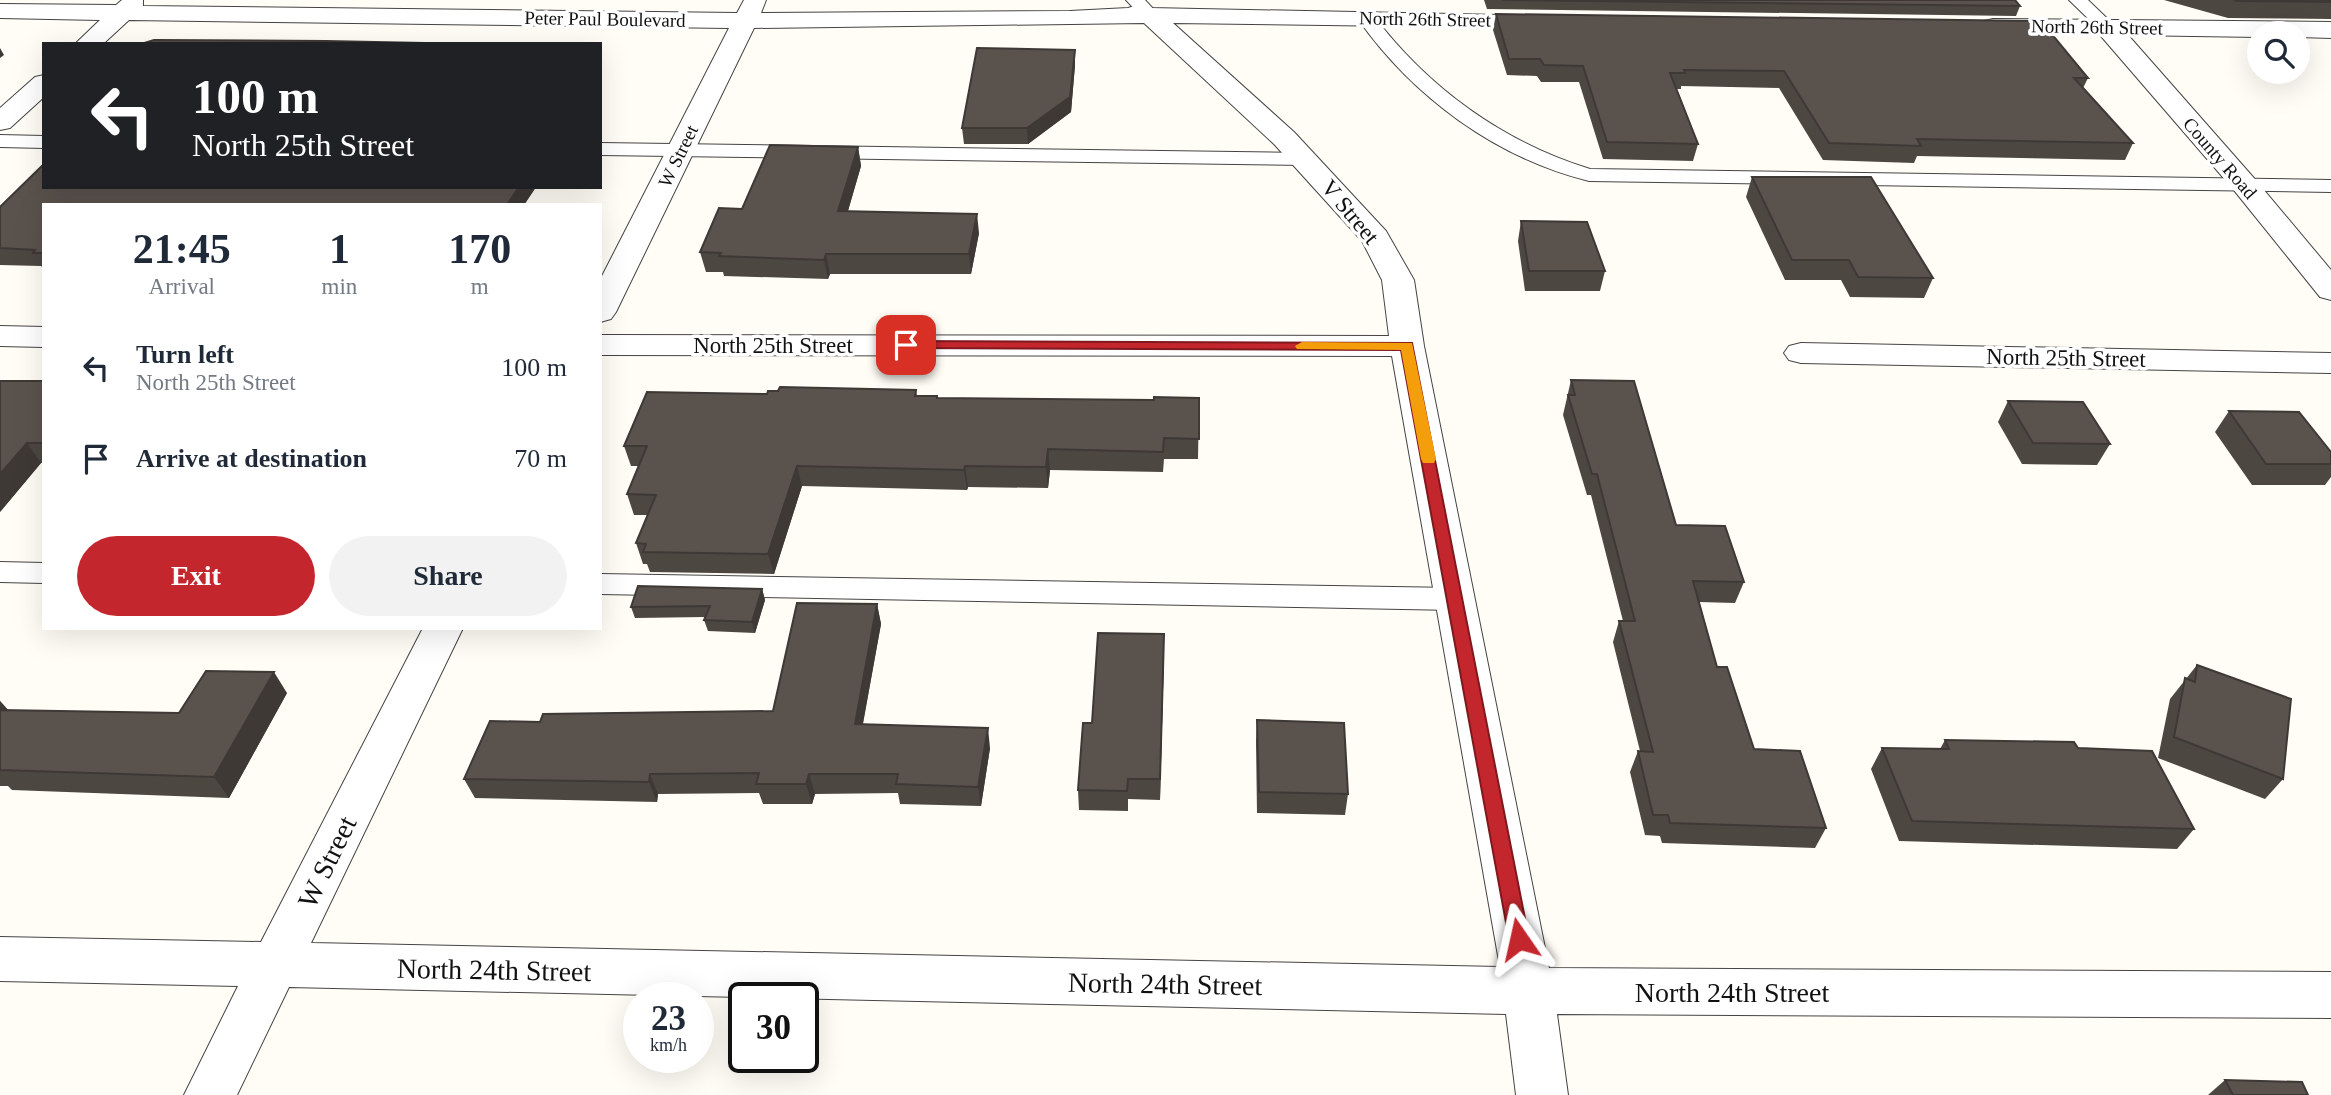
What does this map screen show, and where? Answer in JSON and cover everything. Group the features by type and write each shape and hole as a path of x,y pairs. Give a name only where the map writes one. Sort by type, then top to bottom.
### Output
{"street":[{"path":"1091,0 1142,7"},
{"path":"90,42 130,6"},
{"name":"Peter Paul Boulevard","path":"0,11 130,6 750,10 1070,18 1142,7"},
{"name":"North 26th Street","path":"1142,7 1366,9 1570,21"},
{"name":"V Street","path":"1142,7 1303,159 1375,237 1398,280 1407,346 1528,991 1542,1095"},
{"name":"W Street","path":"602,308 750,10"},
{"name":"North 26th Street","path":"1969,25 2331,30"},
{"name":"County Road","path":"2107,27 2243,183 2331,290"},
{"path":"0,122 42,85"},
{"path":"0,336 42,337"},
{"name":"North 25th Street","path":"602,345 1407,346"},
{"name":"North 25th Street","path":"1801,354 2331,363"},
{"name":"W Street","path":"210,1095 442,630"},
{"name":"North 24th Street","path":"0,959 1528,991 2331,995"}],"lane":[{"path":"2078,0 2107,27"},
{"path":"1366,9 1383,44 1424,83 1460,111 1535,158 1589,175 2331,186"},
{"path":"0,141 42,142"},
{"path":"602,149 1303,159"},
{"path":"0,572 42,573"},
{"path":"602,584 1455,598"}],"building":[{"path":"1502,0 2015,0 2020,6"},
{"path":"2234,0 2331,0 2331,2 2237,1"},
{"path":"1496,14 2041,21 2088,78 2074,78 2133,143 1917,139 1921,146 1829,143 1784,71 1684,70 1685,73 1670,73 1698,144 1607,142 1583,66 1544,65 1540,59 1509,59"},
{"path":"154,40 376,42 148,42"},
{"path":"977,48 1075,50 1070,97 1027,128 962,128"},
{"path":"770,145 858,147 838,211 977,214 969,254 826,254 824,260 719,256 721,253 700,252 719,208 742,209"},
{"path":"42,166 42,189 518,189 508,203 42,203 42,253 33,253 35,250 0,248 0,207"},
{"path":"1752,177 1871,177 1933,278 1858,277 1849,260 1792,260"},
{"path":"1521,221 1587,222 1605,271 1529,271"},
{"path":"1571,380 1634,381 1676,525 1725,526 1744,582 1693,581 1717,667 1727,667 1754,749 1800,751 1826,828 1670,823 1668,815 1653,815 1638,751 1653,752 1619,621 1635,621 1597,474 1592,474 1568,395 1575,395"},
{"path":"0,381 42,381 42,443 27,443 0,474"},
{"path":"780,387 916,390 915,396 937,398 1199,398 1199,439 1164,438 1163,452 1048,449 1046,467 965,466 964,470 797,466 768,554 643,552 646,544 636,543 656,495 627,494 647,446 624,446 647,392 767,394 768,391 778,391"},
{"path":"2008,401 2083,402 2110,444 2033,443"},
{"path":"2229,411 2299,412 2331,452 2331,464 2266,464"},
{"path":"638,586 762,589 752,622 704,620 710,606 631,607"},
{"path":"797,603 877,604 855,724 988,728 978,787 896,784 898,774 809,774 806,784 756,784 759,773 650,774 649,782 464,779 490,721 540,722 543,714 773,711"},
{"path":"1098,633 1164,634 1160,779 1128,779 1127,791 1078,790 1083,723 1092,723"},
{"path":"2197,665 2291,699 2283,779 2174,737 2185,678 2195,682"},
{"path":"206,671 274,672 214,777 0,770 0,710 179,713"},
{"path":"1257,720 1344,723 1348,794 1259,792"},
{"path":"1945,740 2074,742 2078,748 2152,751 2194,829 1912,821 1882,748 1949,749"},
{"path":"2225,1080 2302,1082 2308,1095 2233,1095"}],"slow traffic":[{"path":"1302,346 1407,346 1429,459"}],"route":[{"path":"906,345 1407,346 1519,939"}]}
